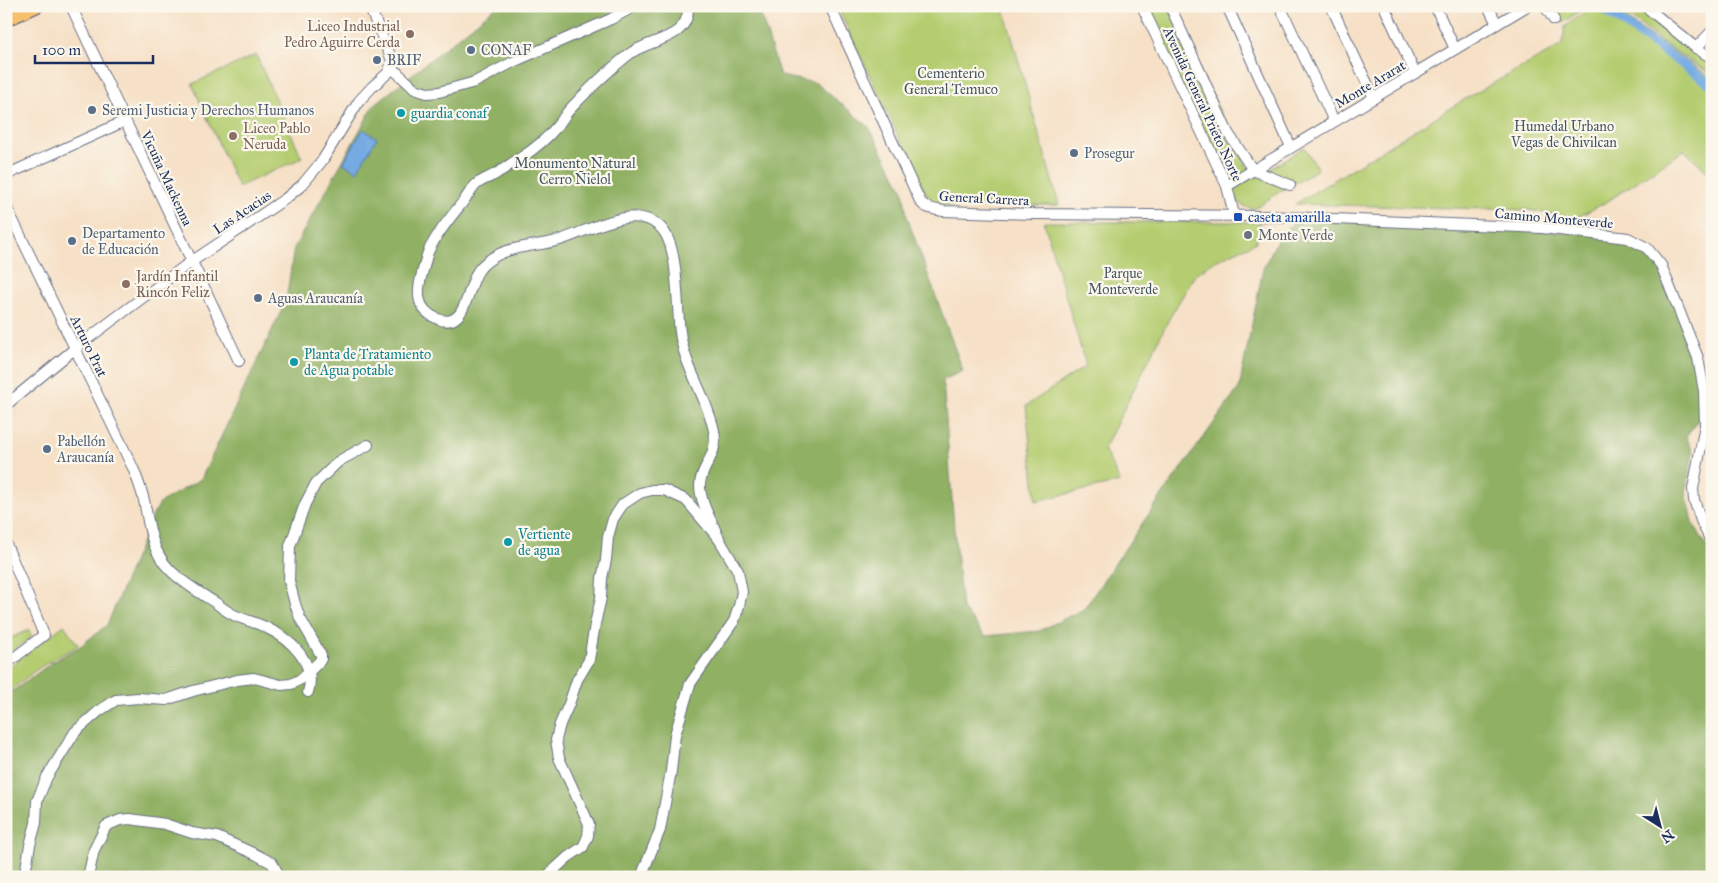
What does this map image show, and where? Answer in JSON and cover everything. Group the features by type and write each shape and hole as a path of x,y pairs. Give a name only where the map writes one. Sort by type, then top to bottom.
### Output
{"main road":[{"path":"6,20 37,6"}],"street":[{"name":"Vicuña Mackenna","path":"71,6 240,361"},
{"path":"369,6 392,60 391,67 412,87 431,94 475,82 513,62 611,19 635,6"},
{"path":"688,6 687,21 680,29 660,41 647,44 632,52 601,77 531,152 478,183 446,223 428,252 418,287 422,307 433,316 448,321 455,319 462,312 471,281 481,266 501,252 520,246 560,240 601,224 626,217 648,220 658,224 667,234 676,272 680,334 684,354 704,399 714,431 715,444 712,456 700,483 703,500 719,540"},
{"name":"General Carrera","path":"830,6 920,201 926,207 943,211 1032,214 1234,215"},
{"name":"Avenida General Prieto Norte","path":"1142,6 1228,186 1234,215"},
{"name":"Avenida General Prieto Norte","path":"1170,6 1228,133 1253,170 1290,185"},
{"path":"1227,6 1291,147"},
{"path":"1280,6 1334,121"},
{"path":"1331,6 1374,98"},
{"path":"1384,6 1415,73"},
{"path":"1436,6 1456,49"},
{"path":"1488,6 1497,24"},
{"name":"Monte Ararat","path":"1228,186 1527,6"},
{"path":"1545,6 1554,20"},
{"path":"1645,6 1696,48 1712,58"},
{"path":"1696,48 1712,31"},
{"name":"Las Acacias","path":"6,405 75,348 192,262 285,199 302,184 322,161 359,101 389,72 391,67"},
{"path":"6,175 125,121"},
{"name":"Arturo Prat","path":"6,206 133,468 144,500 153,543 169,570 230,614 263,626 279,636 303,656 310,671"},
{"name":"Camino Monteverde","path":"1234,215 1542,228 1628,238 1647,248 1661,265 1698,358 1704,391 1705,424 1694,494 1702,523 1712,543"},
{"path":"27,877 26,868 36,823 37,800 46,777 74,732 99,711 116,700 138,698 166,700 237,680 254,678 281,685 291,684 301,679 321,659 321,655 300,618 295,604 289,581 290,546 305,504 316,483 339,461 368,445"},
{"path":"546,877 568,857 583,847 588,836 590,824 559,758 556,740 560,724 577,680 589,660 601,598 602,578 612,519 624,504 640,493 664,490 686,500 719,540 738,571 742,592 734,621 690,684 675,735 671,771 660,830 641,877"},
{"path":"6,544 44,635 6,664"},
{"path":"308,692 310,671"},
{"path":"88,877 94,850 106,826 120,820 130,819 158,823 192,833 217,836 272,863 280,877"}],"green space":[{"name":"Monumento Natural Cerro Ñielol","path":"497,6 758,6 780,76 816,83 869,127 903,190 907,217 963,371 943,380 955,540 962,608 985,636 1039,631 1084,609 1239,388 1263,269 1280,234 1302,217 1594,234 1632,240 1652,253 1695,349 1703,414 1686,436 1693,452 1686,493 1694,525 1712,556 1712,877 6,877 6,699 12,692 51,663 79,647 107,625 153,515 161,502 201,479 286,301 294,248 374,105"},
{"name":"Cementerio General Temuco","path":"837,6 1003,6 1059,205 950,206 931,202"},
{"path":"1143,6 1168,6 1249,170 1228,183"},
{"path":"1551,6 1587,6 1563,23"},
{"name":"Humedal Urbano Vegas de Chivilcan","path":"1587,6 1617,6 1632,23 1712,78 1712,176 1684,150 1608,201 1576,218 1529,210 1295,204 1470,96 1562,45 1565,27 1589,8"},
{"path":"1619,6 1637,6 1712,63 1712,74 1663,43"},
{"path":"256,55 302,158 238,187 192,84"},
{"path":"1304,147 1318,169 1298,182 1280,178 1270,173 1269,170"},
{"path":"1251,176 1257,176 1287,187 1254,209 1250,208 1237,202 1233,194 1237,185"},
{"name":"Parque Monteverde","path":"1044,222 1260,222 1256,242 1211,263 1195,275 1169,319 1104,449 1120,482 1036,501 1026,406 1086,366"},
{"path":"64,625 78,645 32,673 6,697 6,670"},
{"path":"29,630 32,637 6,656 6,640"}],"water":[{"path":"363,129 377,138 357,171 343,163"}],"waterway":[{"path":"1599,6 1712,85"}],"place":[{"name":"Liceo Industrial Pedro Aguirre Cerda","path":"410,34"},
{"name":"CONAF","path":"471,50"},
{"name":"BRIF","path":"377,60"},
{"name":"Seremi Justicia y Derechos Humanos","path":"92,110"},
{"name":"guardia conaf","path":"401,113"},
{"name":"Liceo Pablo Neruda","path":"233,136"},
{"name":"Prosegur","path":"1074,153"},
{"name":"caseta amarilla","path":"1238,217"},
{"name":"Monte Verde","path":"1248,235"},
{"name":"Departamento de Educación","path":"72,241"},
{"name":"Jardín Infantil Rincón Feliz","path":"126,284"},
{"name":"Aguas Araucanía","path":"258,298"},
{"name":"Planta de Tratamiento de Agua potable","path":"294,362"},
{"name":"Pabellón Araucanía","path":"47,449"},
{"name":"Vertiente de agua","path":"508,542"}]}
